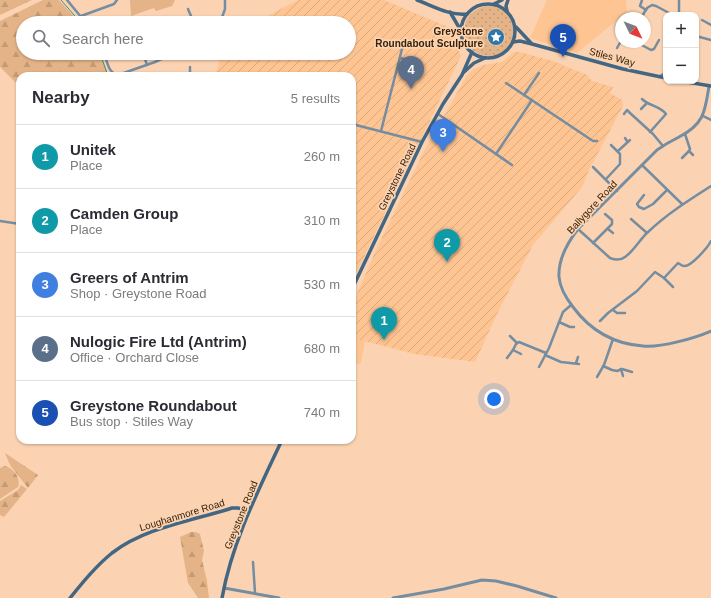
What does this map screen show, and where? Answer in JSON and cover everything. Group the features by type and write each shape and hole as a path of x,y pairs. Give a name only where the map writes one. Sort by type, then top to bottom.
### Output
{"main road":[{"path":"418,0 460,15 467,14"},
{"path":"494,4 502,0"},
{"path":"507,11 506,6 508,0"},
{"path":"461,30 467,14 477,6 485,3 494,4 501,6 507,11 516,27 532,44"},
{"path":"450,12 461,30 464,44 478,56 486,58 493,58 505,52 513,42 516,27"},
{"name":"Stiles Way","path":"513,42 520,41 623,69 663,78"},
{"name":"Greystone Road","path":"357,279 422,142 462,75 472,52"},
{"name":"Greystone Road","path":"462,75 474,63 486,58"},
{"path":"698,84 710,86"},
{"name":"Greystone Road","path":"222,598 231,559 249,511 280,444"},
{"name":"Loughanmore Road","path":"70,598 101,563 132,540 153,531 232,508 249,511"}],"street":[{"path":"67,0 81,16 114,4 117,0"},
{"path":"223,16 225,0"},
{"path":"642,0 640,6 646,10 648,7 654,5 666,12"},
{"path":"679,0 679,12"},
{"path":"188,8 191,16"},
{"path":"702,20 711,25"},
{"path":"699,37 711,40"},
{"path":"648,48 652,50 654,49 659,40"},
{"path":"381,131 403,45"},
{"path":"400,58 412,61"},
{"path":"106,60 109,69 112,72"},
{"path":"145,60 147,65"},
{"path":"127,72 158,60"},
{"path":"190,67 190,72"},
{"path":"524,95 539,73"},
{"path":"658,77 663,74"},
{"path":"506,83 593,141 597,141"},
{"path":"710,86 703,116 711,120"},
{"path":"642,99 647,103 663,110 666,114 650,132"},
{"path":"496,154 532,100"},
{"path":"641,109 647,103"},
{"path":"624,114 627,110 662,146"},
{"path":"438,114 512,165"},
{"name":"Ballygore Road","path":"703,116 697,125 686,134 662,146 578,229 572,237 565,252 560,271 562,288 571,305 589,326 613,339 626,343 648,346 684,339 711,331"},
{"path":"356,125 422,142"},
{"path":"686,134 689,151 693,155"},
{"path":"618,151 629,140 625,138"},
{"path":"606,179 620,164 621,158 618,151 611,145"},
{"path":"682,158 689,151"},
{"path":"642,165 682,204"},
{"path":"592,172 594,168 618,191"},
{"path":"578,229 610,258 618,260 627,256 647,233 682,204 711,186"},
{"path":"644,195 637,204 639,207 644,209 653,204 668,190"},
{"path":"593,243 608,229 613,222 605,214"},
{"path":"631,219 647,233"},
{"path":"0,221 16,223"},
{"path":"608,229 613,233"},
{"path":"664,278 678,263 686,266 702,254 711,241"},
{"path":"600,321 637,290 655,272 673,287"},
{"path":"539,367 563,311 571,305"},
{"path":"613,310 617,313 625,313"},
{"path":"559,322 570,327 574,327"},
{"path":"510,336 517,343 524,344 561,362 577,364 578,357"},
{"path":"597,377 603,366 613,339"},
{"path":"507,358 517,343"},
{"path":"513,350 521,354"},
{"path":"603,366 614,371 621,369 632,372"},
{"path":"621,369 623,376"},
{"path":"253,562 255,593"},
{"path":"393,598 444,589 482,580 496,581 517,586 556,598"},
{"path":"224,588 279,598"}],"shaded area":[{"path":"298,0 384,0 448,27 461,56 356,274 356,72 216,72 220,60 356,60 356,16 267,16"},
{"path":"547,0 626,0 627,12 615,12 615,22 577,53 530,38"},
{"path":"514,52 520,52 553,61 587,75 592,81 613,87 610,93 622,100 623,106 589,170 582,187 533,245 498,312 475,362 414,354 356,339 356,296 376,250 423,153 466,77 472,70 484,65 502,62"},
{"path":"356,339 365,341 361,363 356,364"}],"green space":[{"path":"0,0 32,0 0,15"},
{"path":"43,0 59,0 74,16 16,16 16,60 103,60 107,72 16,72 16,83 0,67 0,21"},
{"path":"130,0 175,0 172,6 156,11 154,8 131,16"},
{"path":"484,6 494,6 507,13 514,26 514,36 507,49 494,56 484,56 475,52 468,45 464,36 464,26 468,17 475,10"},
{"path":"5,453 38,475 28,488 10,465"},
{"path":"5,466 14,471 18,477 19,484 18,487 0,499 0,468"},
{"path":"21,485 27,489 4,517 0,515 0,501 18,490"},
{"path":"191,532 200,534 204,551 202,560 209,598 198,598 188,583 180,537"}],"waterway":[{"path":"61,0 75,16"},
{"path":"102,60 107,72"}],"place":[{"name":"Greystone Roundabout Sculpture","path":"496,37"},
{"name":"Greystone Roundabout","path":"563,57"},
{"name":"Nulogic Fire Ltd (Antrim)","path":"411,89"},
{"name":"Greers of Antrim","path":"443,152"},
{"name":"Camden Group","path":"447,262"},
{"name":"Unitek","path":"384,340"}]}
